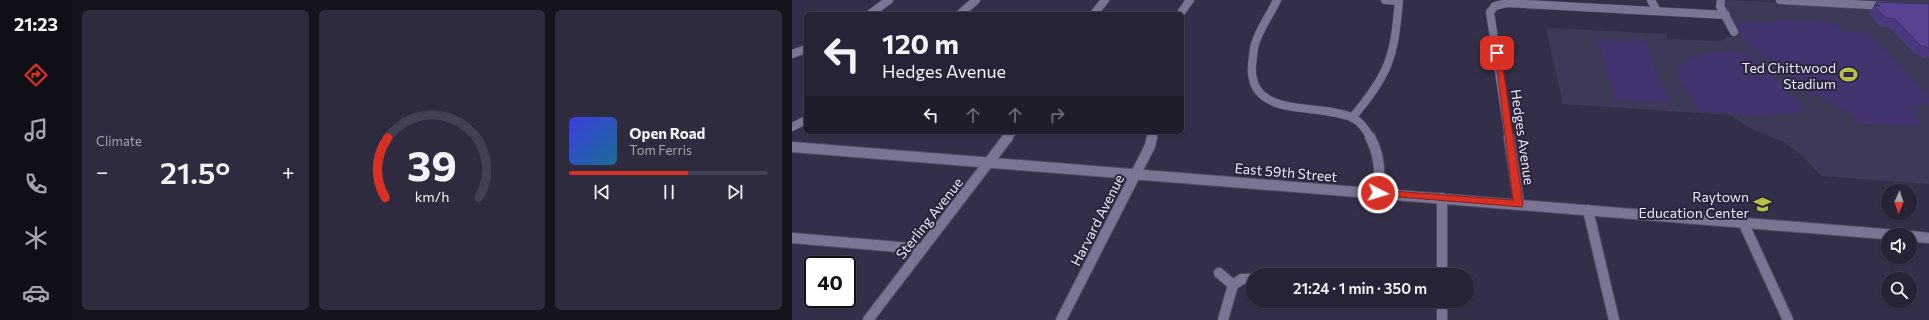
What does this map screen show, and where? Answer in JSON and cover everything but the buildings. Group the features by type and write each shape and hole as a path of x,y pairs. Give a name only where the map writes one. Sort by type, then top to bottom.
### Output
{"street":[{"path":"873,12 889,0"},
{"path":"962,12 976,0"},
{"path":"1096,12 1105,0"},
{"path":"1181,12 1190,0"},
{"path":"1277,0 1262,27 1252,53 1251,77 1256,89 1263,99 1273,104 1334,111 1352,118 1367,131 1378,151 1381,171 1378,193"},
{"path":"1352,118 1378,86 1390,63 1394,47 1399,0 1385,0"},
{"path":"1651,0 1657,11 1726,15"},
{"path":"1721,0 1720,6 1734,32"},
{"path":"1780,0 1893,6"},
{"name":"Hedges Avenue","path":"1518,204 1490,12 1492,7 1508,3 1657,11"},
{"path":"792,54 804,50"},
{"path":"792,127 804,121"},
{"name":"Sterling Avenue","path":"868,320 1011,134"},
{"name":"Harvard Avenue","path":"1061,320 1150,146 1153,134"},
{"name":"East 59th Street","path":"792,147 1881,234"},
{"path":"1442,198 1442,268"},
{"path":"1588,210 1614,320"},
{"path":"1743,222 1788,320"},
{"path":"1917,237 1929,238"},
{"path":"792,238 922,249"},
{"path":"1219,273 1233,285"},
{"path":"1223,320 1233,285 1238,280 1246,278"},
{"path":"1442,308 1442,320"}],"shaded area":[{"path":"1725,0 1929,9 1929,184 1821,176 1804,157 1782,141 1752,129 1730,115 1563,104 1546,28 1666,34 1668,39 1716,41 1723,40 1727,37 1739,37 1724,6"},
{"path":"1849,0 1929,0 1929,7 1852,2"},
{"name":"Ted Chittwood Stadium","path":"1779,19 1832,23 1842,30 1869,32 1929,98 1929,104 1926,104 1926,106 1910,105 1917,113 1913,113 1922,122 1919,126 1860,124 1845,111 1817,95 1810,96 1808,89 1772,61 1762,56 1742,38 1735,22 1776,23"},
{"path":"1597,39 1645,42 1669,103 1615,100"},
{"path":"1717,51 1747,53 1780,83 1803,108 1800,113 1758,115 1701,112 1680,82 1679,67 1687,60 1701,54"}],"place":[{"name":"Ted Chittwood Stadium","path":"1849,75"},
{"name":"Raytown Education Center","path":"1762,204"}],"route":[{"path":"1378,193 1518,204 1497,53"}]}
